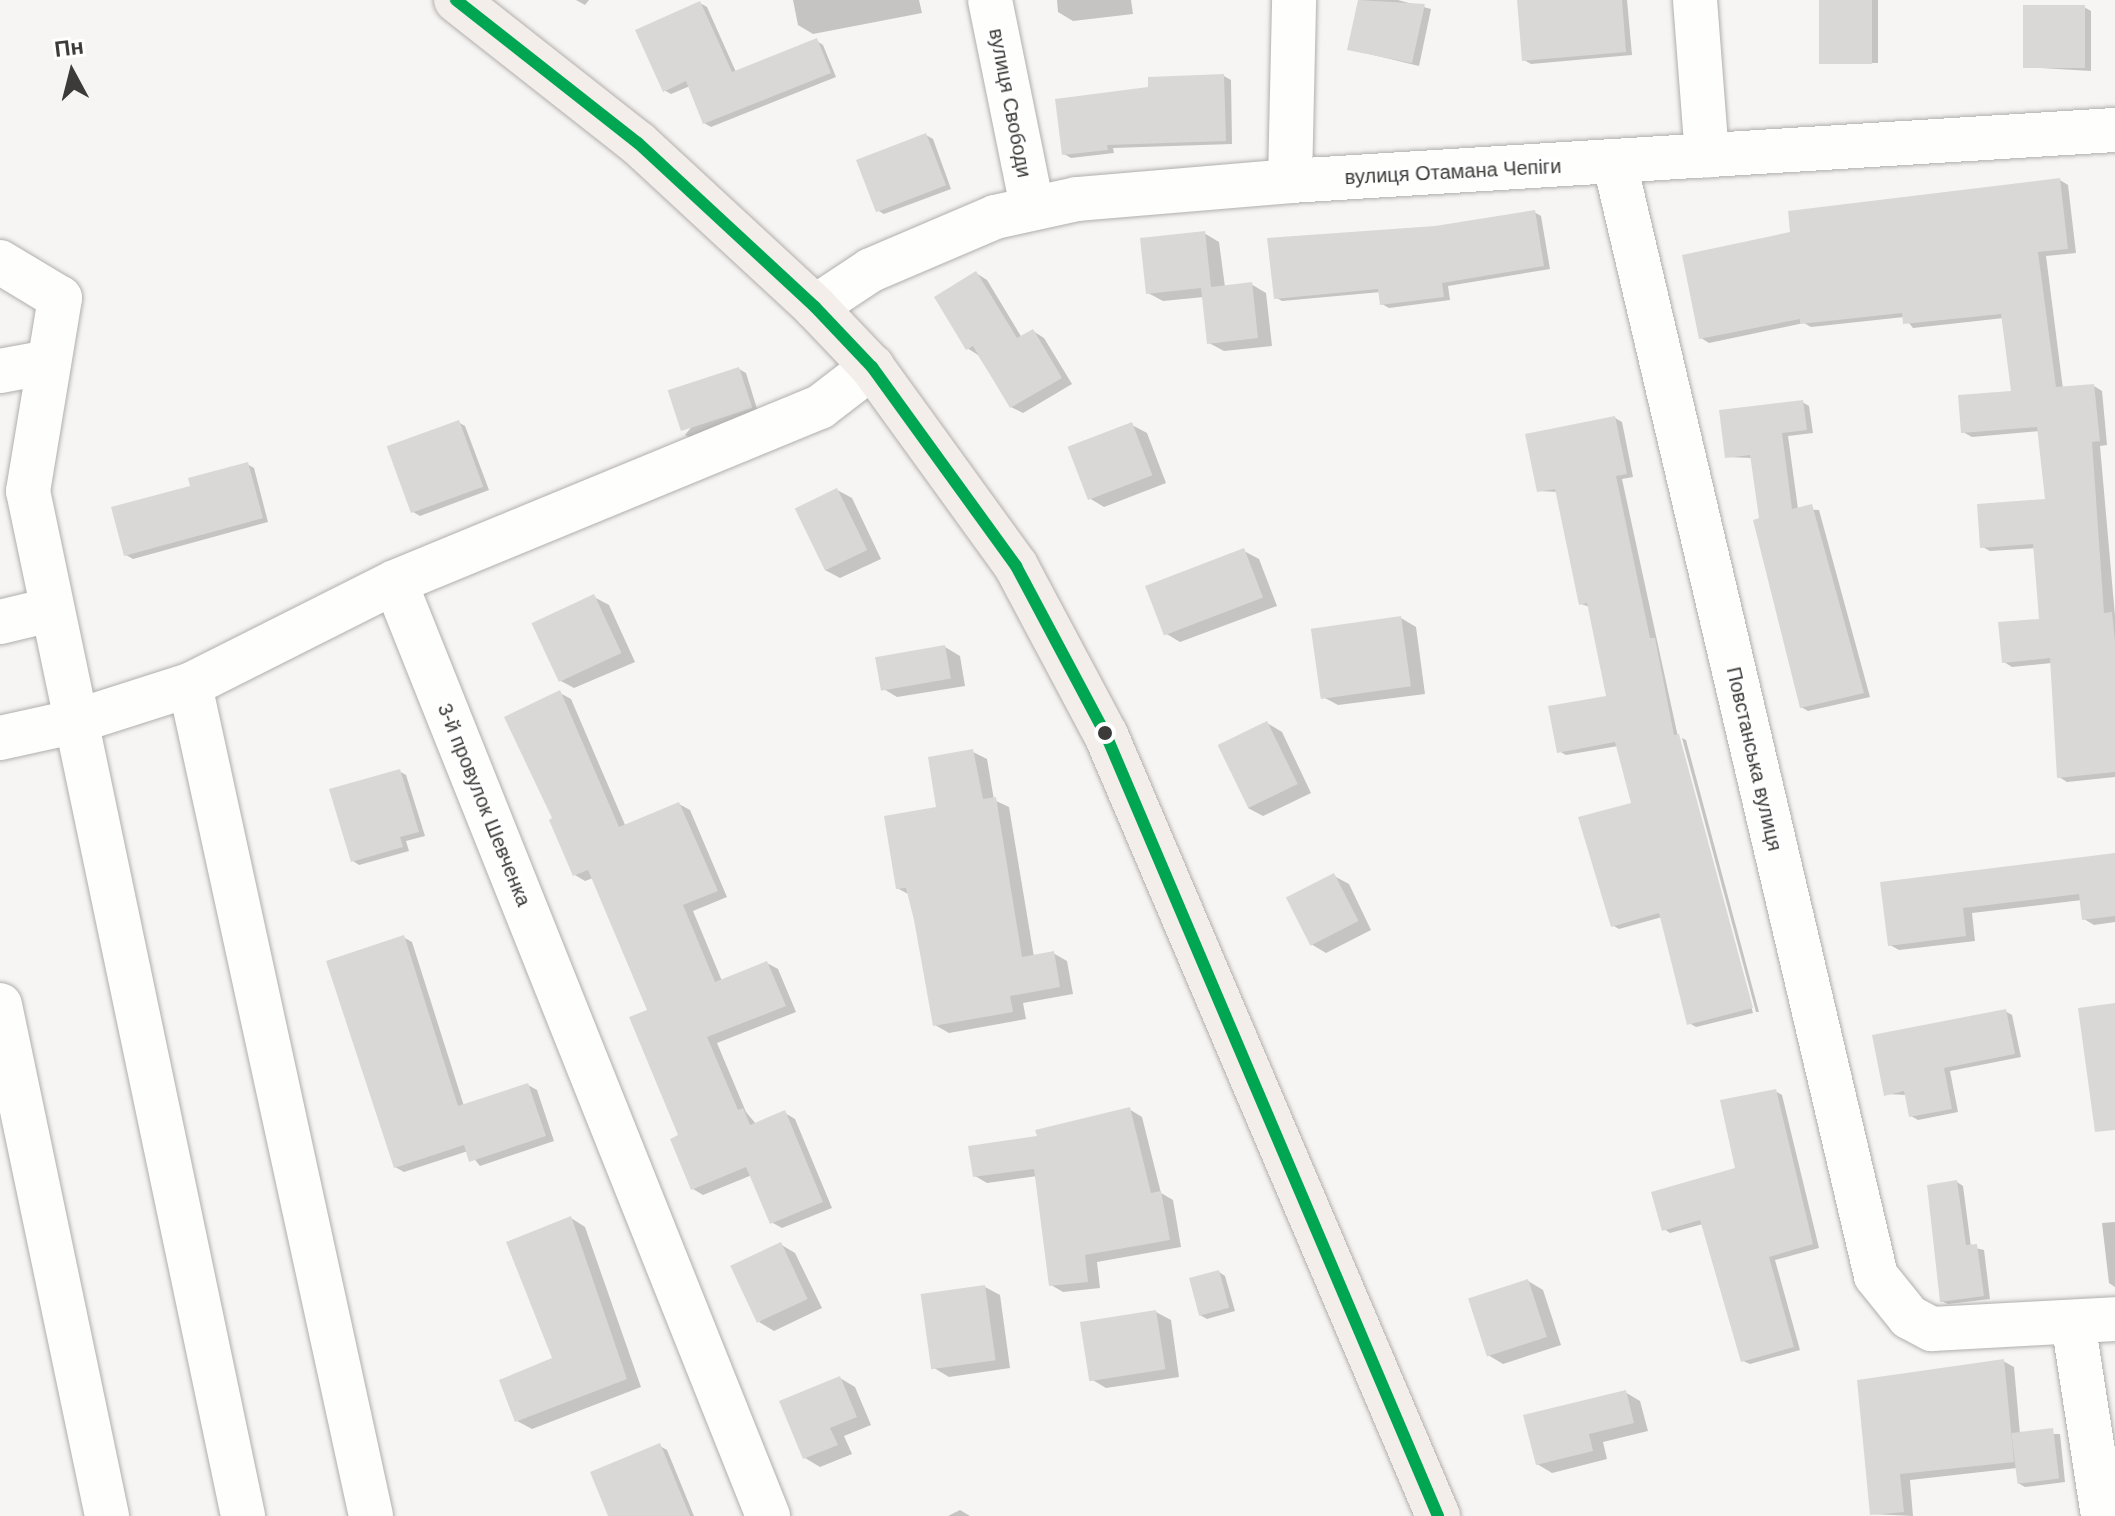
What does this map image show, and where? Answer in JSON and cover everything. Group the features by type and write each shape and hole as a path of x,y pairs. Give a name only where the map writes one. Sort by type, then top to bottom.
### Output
{"main road":[{"path":"456,0 638,143 815,307 872,367 1016,566 1106,735 1438,1516"}],"street":[{"name":"вулиця Свободи","path":"990,0 1032,206"},
{"path":"1290,181 1294,0"},
{"path":"1695,0 1707,156"},
{"name":"вулиця Отамана Чепіги","path":"815,307 871,270 1032,206 1290,181 1615,164 2115,130"},
{"name":"Повстанська вулиця","path":"1615,164 1869,1250 1890,1298 1909,1317 1932,1329 2094,1321"},
{"path":"0,262 60,298 49,362 14,494 50,610 77,721 243,1516"},
{"path":"0,371 49,362"},
{"path":"0,738 77,721 190,685 395,582 820,407 872,367"},
{"name":"3-й провулок Шевченка","path":"395,582 768,1516"},
{"path":"0,622 50,610"},
{"path":"190,685 371,1516"},
{"path":"0,1005 107,1516"},
{"path":"2094,1321 2103,1516"}],"building":[{"path":"1358,0 1425,4 1412,63 1347,50"},
{"path":"1517,0 1622,0 1626,52 1522,61"},
{"path":"1819,0 1872,0 1872,64 1819,64"},
{"path":"700,1 732,72 817,38 831,73 703,124 686,81 663,92 635,30"},
{"path":"2023,5 2085,5 2085,68 2023,68"},
{"path":"1224,74 1226,141 1107,145 1108,150 1062,155 1055,99 1148,87 1148,77"},
{"path":"926,133 946,185 876,212 856,160"},
{"path":"2060,178 2068,249 2038,252 2056,387 2094,384 2100,441 2092,442 2104,613 2112,612 2115,641 2115,772 2057,778 2050,658 2002,663 1998,622 2039,619 2033,544 1980,548 1977,504 2045,499 2037,427 1961,433 1958,395 2011,391 2001,314 1903,324 1902,313 1800,324 1800,319 1699,339 1682,255 1790,232 1788,211"},
{"path":"1535,210 1544,266 1442,283 1444,297 1380,305 1378,289 1274,299 1267,238 1435,226"},
{"path":"1205,231 1211,287 1252,282 1258,338 1207,344 1201,288 1146,294 1140,238"},
{"path":"976,271 1017,338 1033,329 1062,378 1010,408 973,346 966,350 934,297"},
{"path":"739,367 752,408 681,431 668,390"},
{"path":"1803,400 1807,430 1782,433 1792,509 1812,504 1864,693 1800,708 1753,520 1759,518 1750,455 1725,458 1719,410"},
{"path":"1615,416 1627,474 1616,476 1650,638 1655,638 1674,735 1679,734 1753,1008 1687,1025 1659,913 1611,927 1578,817 1631,803 1615,742 1557,753 1548,706 1606,696 1587,603 1579,605 1555,489 1537,492 1525,434"},
{"path":"459,420 483,487 411,513 387,446"},
{"path":"1132,422 1152,475 1088,500 1068,447"},
{"path":"248,462 263,518 124,556 111,507 190,486 188,478"},
{"path":"837,488 867,550 825,571 795,509"},
{"path":"1244,548 1263,597 1164,635 1145,586"},
{"path":"594,594 621,653 559,682 531,623"},
{"path":"1401,616 1411,686 1321,699 1311,629"},
{"path":"945,645 951,678 881,691 875,657"},
{"path":"560,690 619,827 679,802 718,891 683,905 715,982 767,961 786,1006 707,1037 738,1110 743,1108 750,1125 785,1110 823,1202 770,1224 746,1167 691,1190 670,1139 678,1135 629,1017 647,1010 588,870 573,876 549,820 552,818 504,717"},
{"path":"1267,721 1298,784 1248,808 1218,745"},
{"path":"973,749 983,799 996,797 1022,957 1054,951 1060,987 1010,996 1013,1012 933,1026 914,920 906,888 896,889 884,816 936,807 928,757"},
{"path":"400,769 419,832 400,837 403,847 351,862 329,789"},
{"path":"2115,853 2115,916 2082,920 2079,894 1963,908 1966,936 1888,946 1880,882"},
{"path":"1334,873 1359,921 1310,946 1286,898"},
{"path":"404,935 458,1106 528,1083 546,1136 469,1162 464,1145 394,1168 326,961"},
{"path":"2115,1003 2115,1130 2095,1132 2078,1008"},
{"path":"2006,1009 2015,1054 1944,1068 1952,1109 1909,1117 1904,1091 1884,1096 1872,1035"},
{"path":"1776,1089 1813,1244 1769,1257 1794,1347 1741,1362 1700,1220 1662,1231 1651,1192 1735,1168 1720,1100"},
{"path":"1130,1107 1151,1193 1161,1191 1170,1240 1085,1255 1088,1282 1049,1286 1034,1169 973,1177 968,1146 1037,1136 1035,1130"},
{"path":"1957,1180 1966,1245 1977,1244 1984,1296 1940,1302 1927,1185"},
{"path":"571,1216 627,1379 515,1422 499,1380 552,1358 506,1242"},
{"path":"781,1242 808,1299 757,1323 730,1266"},
{"path":"1219,1270 1229,1308 1199,1316 1189,1278"},
{"path":"1528,1279 1547,1337 1487,1356 1468,1298"},
{"path":"985,1285 996,1360 931,1369 921,1294"},
{"path":"1156,1310 1165,1369 1089,1381 1080,1322"},
{"path":"2004,1359 2014,1462 1900,1474 1904,1512 1870,1515 1857,1380"},
{"path":"840,1376 857,1417 830,1428 838,1445 803,1459 779,1401"},
{"path":"1626,1390 1634,1423 1589,1434 1593,1451 1536,1465 1523,1415"},
{"path":"2053,1428 2059,1479 2018,1484 2011,1433"},
{"path":"660,1443 690,1516 608,1516 590,1472"}],"transit line":[{"path":"456,0 638,143 815,307 872,367 1016,566 1106,735 1438,1516"}]}
